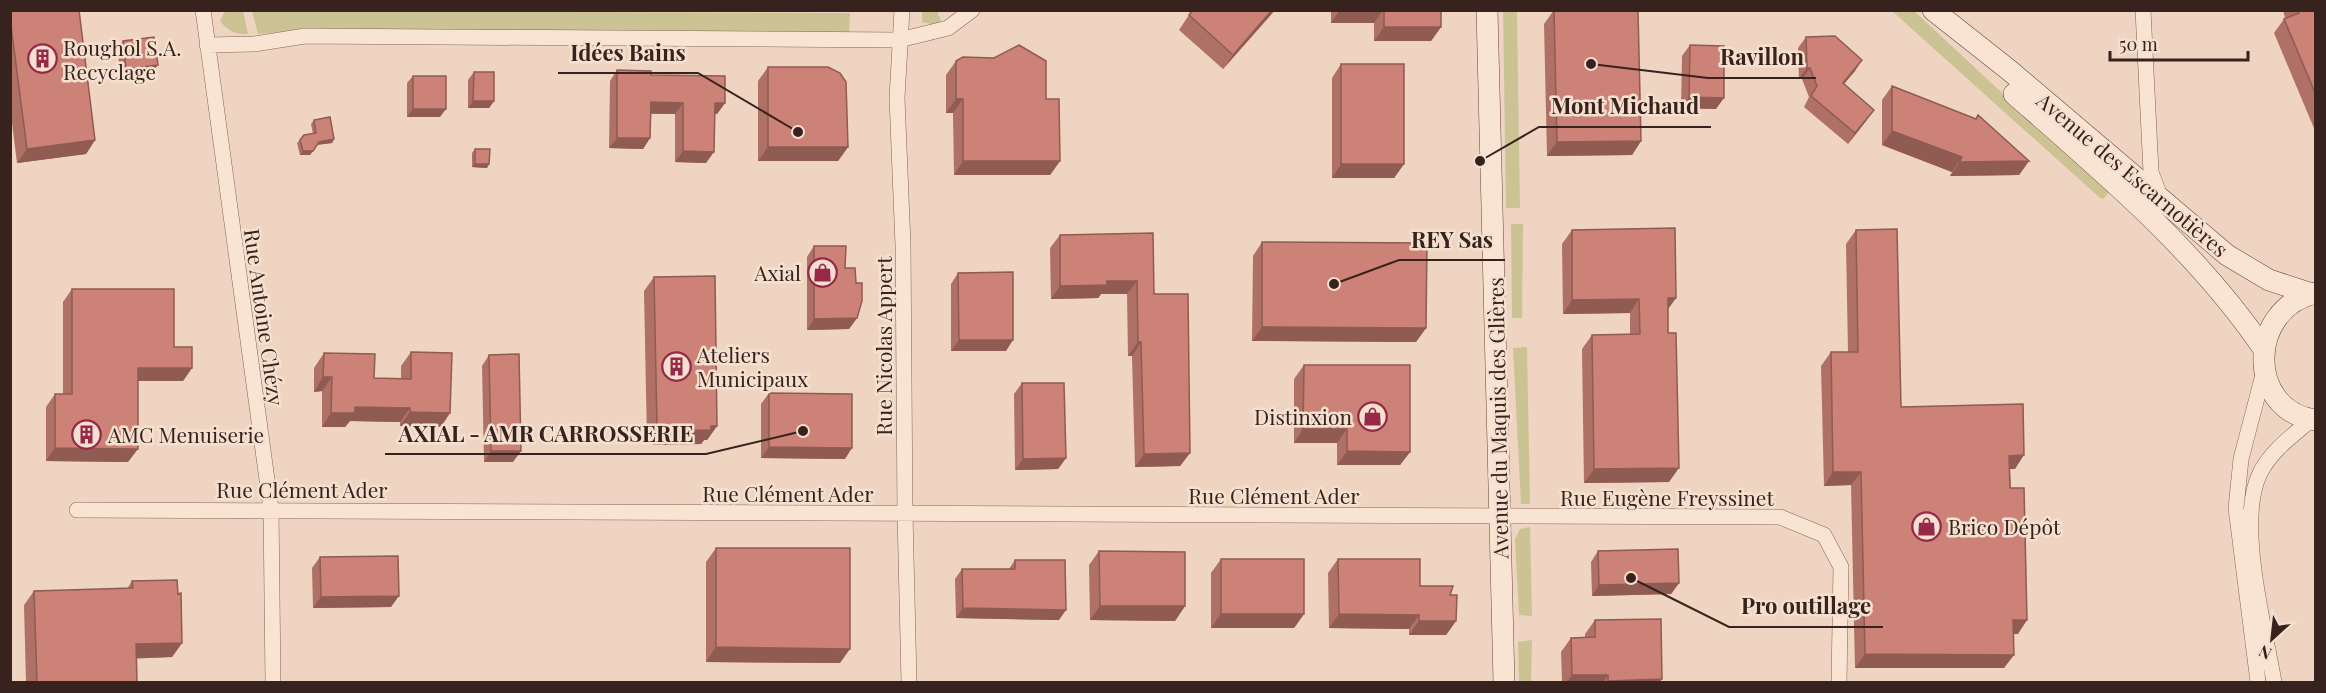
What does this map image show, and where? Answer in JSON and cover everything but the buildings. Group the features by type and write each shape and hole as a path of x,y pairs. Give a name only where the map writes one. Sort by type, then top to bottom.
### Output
{"main road":[{"name":"Avenue du Maquis des Glières","path":"1487,10 1504,682"},
{"name":"Avenue des Escarnotières","path":"1933,10 1964,37 2009,70 2226,255 2269,280 2314,293"},
{"name":"Avenue des Escarnotières","path":"1964,37 2013,92 2189,254 2234,305 2263,348"},
{"path":"2313,420 2294,412 2281,402 2270,387 2264,371 2263,348 2269,329 2279,313 2294,301 2314,293"}],"street":[{"name":"Rue Antoine Chézy","path":"203,10 270,509 273,682"},
{"name":"Rue Nicolas Appert","path":"902,10 898,40 909,682"},
{"path":"207,45 254,44 305,36 898,40 948,28 972,10"},
{"path":"2143,10 2151,172 2163,202"},
{"path":"2258,682 2236,508 2241,459 2264,371"},
{"path":"2274,682 2251,543 2250,507 2260,474 2275,451 2313,420"},
{"name":"Rue Clément Ader","path":"77,510 270,509 1499,517"},
{"name":"Rue Eugène Freyssinet","path":"1499,517 1780,517 1824,535 1841,567 1839,682"}],"shaded area":[{"path":"225,11 243,11 248,34 239,34 229,30 220,21"},
{"path":"252,11 850,13 849,34 309,30 258,34"},
{"path":"937,11 941,21 935,25 922,22 922,12"},
{"path":"1503,11 1517,11 1520,208 1506,208"},
{"path":"1892,11 1914,11 2109,192 2103,199 2100,198"},
{"path":"1511,224 1523,224 1522,318 1512,318"},
{"path":"1527,347 1530,504 1521,504 1513,348"},
{"path":"1530,527 1532,616 1519,615 1515,539 1520,529"},
{"path":"1532,640 1531,682 1519,682 1518,642"}],"place":[{"name":"Roughol S.A. Recyclage","path":"42,59"},
{"name":"Ravillon","path":"1591,64"},
{"name":"Idées Bains","path":"798,132"},
{"name":"Mont Michaud","path":"1480,161"},
{"name":"Axial","path":"822,272"},
{"name":"REY Sas","path":"1334,284"},
{"name":"Ateliers Municipaux","path":"676,366"},
{"name":"Distinxion","path":"1373,416"},
{"name":"AXIAL - AMR CARROSSERIE","path":"803,431"},
{"name":"AMC Menuiserie","path":"87,434"},
{"name":"Brico Dépôt","path":"1927,526"},
{"name":"Pro outillage","path":"1631,578"}]}
